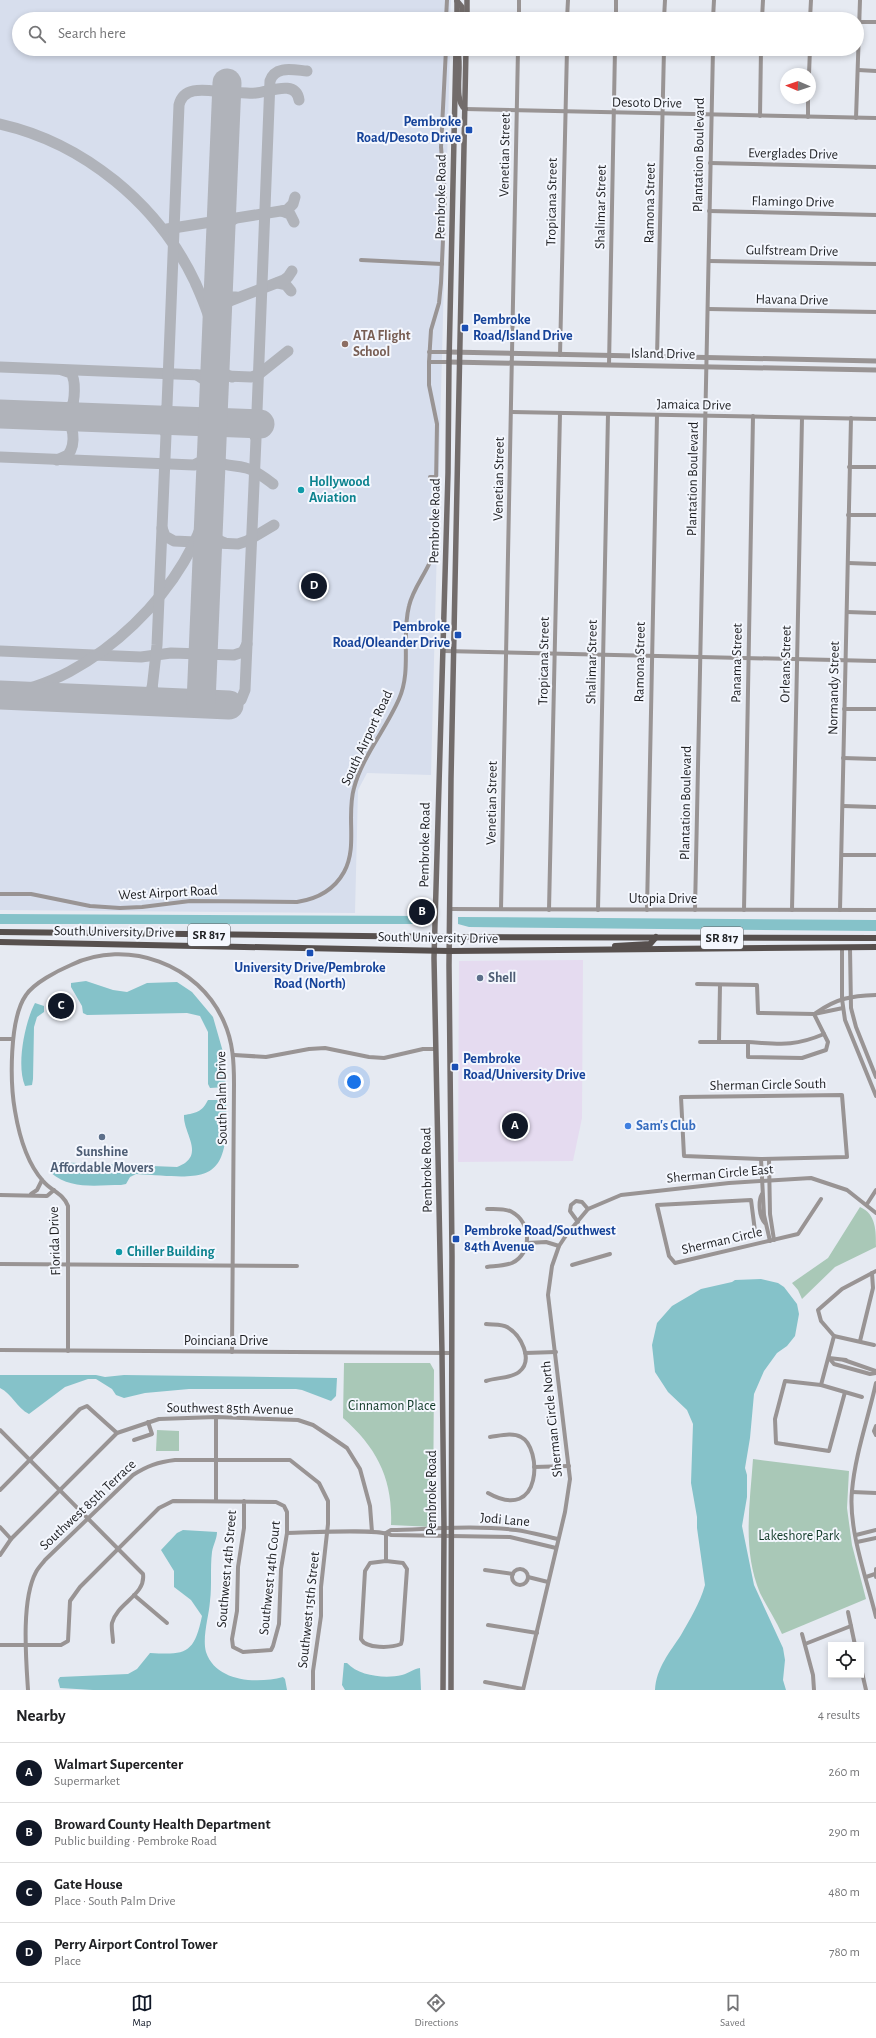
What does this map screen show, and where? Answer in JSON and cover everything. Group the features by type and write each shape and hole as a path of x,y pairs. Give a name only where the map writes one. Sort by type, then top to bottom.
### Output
{"main road":[{"path":"467,0 467,12"},
{"path":"457,1 457,12"},
{"path":"457,1 462,7 462,12"},
{"name":"Pembroke Road","path":"443,1690 444,1528 442,1353 434,950 444,651 456,56"},
{"path":"459,56 460,60 460,101 465,109"},
{"name":"Pembroke Road","path":"451,1690 451,1233 449,937 459,352 466,56"},
{"name":"South University Drive","path":"0,932 449,937 876,938"},
{"path":"586,950 595,947 650,944 656,938"},
{"name":"South University Drive","path":"0,942 449,951 876,947"},
{"path":"440,1234 451,1233"}],"street":[{"path":"446,12 447,0"},
{"path":"519,0 519,12"},
{"path":"567,12 568,0"},
{"path":"616,0 616,12"},
{"path":"664,12 665,0"},
{"path":"713,12 714,0"},
{"path":"762,12 763,0"},
{"path":"810,12 811,0"},
{"path":"859,12 860,0"},
{"path":"864,22 876,22"},
{"name":"South Airport Road","path":"334,886 345,871 350,856 352,799 356,782 396,706 403,688 408,610 411,598 430,563 434,550 437,424 429,385 429,352 431,330 440,297 442,264 444,195 441,147 446,56"},
{"name":"Venetian Street","path":"501,909 518,56"},
{"name":"Tropicana Street","path":"560,355 567,56"},
{"name":"Shalimar Street","path":"609,365 615,56"},
{"name":"Ramona Street","path":"657,357 664,56"},
{"name":"Plantation Boulevard","path":"695,910 713,56"},
{"path":"760,116 761,56"},
{"path":"809,68 810,56"},
{"path":"856,118 858,56"},
{"path":"858,70 876,71"},
{"path":"808,104 808,117"},
{"name":"Desoto Drive","path":"465,109 876,118"},
{"name":"Everglades Drive","path":"710,163 876,166"},
{"name":"Flamingo Drive","path":"709,212 876,215"},
{"path":"361,260 442,264"},
{"name":"Gulfstream Drive","path":"709,261 876,264"},
{"name":"Havana Drive","path":"708,309 876,312"},
{"path":"429,352 449,352"},
{"name":"Island Drive","path":"449,352 876,361"},
{"path":"429,362 449,362"},
{"name":"Island Drive","path":"449,362 876,370"},
{"name":"Jamaica Drive","path":"512,412 657,416 753,416 876,419"},
{"name":"Tropicana Street","path":"549,910 560,414"},
{"name":"Shalimar Street","path":"598,910 608,414"},
{"name":"Ramona Street","path":"647,910 657,416"},
{"name":"Panama Street","path":"744,910 753,416"},
{"name":"Orleans Street","path":"792,910 802,418"},
{"name":"Normandy Street","path":"840,910 851,418"},
{"path":"849,467 876,467"},
{"path":"430,477 436,477"},
{"path":"848,515 876,515"},
{"path":"848,563 876,564"},
{"path":"847,612 876,612"},
{"path":"444,651 506,654 876,661"},
{"path":"844,709 876,709"},
{"path":"844,758 876,758"},
{"path":"843,806 876,807"},
{"path":"842,855 876,855"},
{"name":"West Airport Road","path":"0,894 31,894 90,906 120,908 190,901 298,902 314,898 334,886"},
{"name":"Utopia Drive","path":"450,909 876,910"},
{"path":"842,948 843,1008 850,1034 874,1088 876,1096"},
{"path":"850,948 850,996 853,1018 876,1077"},
{"name":"South Palm Drive","path":"35,986 60,970 92,957 124,954 155,960 178,970 190,978 209,997 224,1022 234,1055 232,1352"},
{"path":"697,984 757,985 758,1013 814,1014 843,1008"},
{"path":"719,1042 720,985"},
{"name":"Florida Drive","path":"35,986 25,995 13,1039 11,1081 15,1112 23,1146 42,1180 66,1200 68,1206 68,1351"},
{"path":"814,1014 829,1004 850,996 876,995"},
{"path":"748,1042 748,1057 802,1058 826,1050 828,1042 814,1014"},
{"path":"700,1042 748,1042 792,1045 824,1034"},
{"path":"0,1039 13,1039"},
{"path":"234,1055 266,1057 309,1049 326,1048 369,1057 384,1058 435,1049"},
{"name":"Sherman Circle South","path":"842,1095 848,1157 761,1159 684,1156 681,1097 842,1095"},
{"path":"769,1158 772,1240"},
{"path":"761,1159 766,1223"},
{"name":"Sherman Circle East","path":"578,1222 588,1209 621,1195 762,1180 811,1178 847,1190 867,1204"},
{"path":"29,1195 37,1190 42,1180"},
{"path":"0,1195 47,1196 54,1190"},
{"path":"875,1210 867,1204 876,1190"},
{"path":"763,1193 760,1199 761,1215 766,1223 772,1240"},
{"name":"Sherman Circle","path":"755,1231 751,1200 657,1205 669,1256 675,1263 798,1234 821,1199"},
{"path":"578,1222 570,1211 571,1205 576,1201 582,1202 588,1209"},
{"path":"764,1206 770,1206"},
{"path":"487,1209 510,1211 522,1219 526,1230 527,1242 520,1258 505,1265 487,1267"},
{"name":"Sherman Circle North","path":"523,1690 569,1494 569,1466 548,1295 552,1266 559,1246 578,1222"},
{"path":"527,1242 546,1242 559,1246"},
{"path":"572,1265 610,1254"},
{"path":"0,1264 297,1266"},
{"path":"874,1272 842,1289 818,1310 821,1321 834,1336 874,1345"},
{"path":"860,1341 873,1288 874,1272"},
{"path":"486,1324 506,1327 519,1337 525,1353 523,1367 518,1372 507,1378 486,1380"},
{"path":"821,1385 834,1336"},
{"name":"Poinciana Drive","path":"0,1350 451,1353"},
{"path":"525,1353 556,1352"},
{"path":"828,1358 844,1360 876,1372"},
{"path":"828,1358 834,1364 870,1374 876,1372"},
{"path":"852,1369 854,1363"},
{"path":"845,1392 829,1451 776,1444 775,1419 785,1381 821,1385 862,1396"},
{"path":"876,1383 852,1492 852,1518 876,1617"},
{"path":"0,1490 80,1409 87,1406 117,1433"},
{"path":"216,1417 216,1501"},
{"name":"Southwest 85th Avenue","path":"0,1556 11,1538 117,1433 159,1419 216,1417 298,1420 313,1426 347,1448 360,1469 370,1506 372,1532"},
{"path":"134,1440 152,1434 148,1422"},
{"path":"866,1426 875,1427 876,1435"},
{"path":"0,1430 143,1574 142,1584 134,1595 118,1611 112,1623 113,1642"},
{"path":"488,1493 503,1501 521,1498 531,1489 534,1467 530,1447 526,1440 516,1435 490,1437"},
{"name":"Southwest 85th Terrace","path":"28,1690 26,1645 29,1594 36,1572 46,1560 133,1475 146,1466 158,1462 175,1460 290,1460 319,1483 328,1501 328,1533"},
{"path":"534,1467 569,1466"},
{"path":"852,1492 876,1493"},
{"path":"0,1645 61,1645 68,1641 70,1601 80,1587 159,1508 173,1501 244,1501"},
{"name":"Southwest 14th Court","path":"244,1501 276,1502 284,1506 287,1512 281,1569 278,1624 273,1646"},
{"name":"Southwest 14th Street","path":"244,1501 244,1528 238,1567 237,1611 232,1639 233,1647 238,1651 243,1652 268,1652 273,1646"},
{"path":"0,1527 11,1538"},
{"name":"Jodi Lane","path":"386,1533 390,1530 444,1528 517,1530 558,1539"},
{"path":"856,1535 876,1530"},
{"path":"286,1532 386,1533 386,1561"},
{"name":"Southwest 15th Street","path":"313,1690 321,1616 321,1587 328,1533"},
{"name":"Jodi Lane","path":"386,1533 391,1535 510,1538 532,1541 556,1548"},
{"path":"857,1542 876,1538"},
{"path":"386,1561 403,1563 407,1569 401,1644 393,1646 369,1645 362,1642 361,1632 365,1568 374,1562 386,1561"},
{"path":"866,1577 876,1576 876,1569"},
{"path":"485,1570 513,1574"},
{"path":"517,1570 522,1570 526,1573 528,1578 526,1582 519,1585 513,1581 513,1574 517,1570"},
{"path":"528,1578 548,1582"},
{"path":"134,1595 167,1623"},
{"path":"848,1612 855,1642"},
{"path":"488,1625 537,1633"},
{"path":"805,1644 851,1626"},
{"path":"802,1634 813,1675 814,1690"},
{"path":"863,1678 866,1690"},
{"path":"485,1682 523,1690"}],"shaded area":[{"path":"0,0 451,0 450,12 12,12 12,56 450,56 431,775 367,773 358,790 355,913 0,910"},
{"path":"583,960 582,1118 573,1161 458,1162 459,961"}],"green space":[{"path":"860,1207 869,1214 874,1223 876,1247 835,1267 802,1299 798,1290 792,1283 828,1258"},
{"name":"Cinnamon Place","path":"344,1363 430,1363 434,1370 433,1527 391,1525 391,1508 386,1479 374,1453 355,1429 343,1418"},
{"path":"157,1430 179,1431 179,1451 156,1451"},
{"name":"Lakeshore Park","path":"753,1459 849,1471 847,1508 852,1545 866,1599 782,1634 760,1593 754,1577 751,1560 749,1544 749,1510"}],"water":[{"path":"0,914 423,916 423,924 0,924"},
{"path":"458,917 876,920 876,931 469,927 458,924"},
{"path":"86,981 113,990 127,992 147,983 177,982 192,992 213,1017 223,1052 226,1087 210,1088 208,1084 208,1032 200,1016 187,1013 87,1015 83,1013 82,1006 71,987 71,983"},
{"path":"35,1003 44,1006 44,1012 37,1017 34,1027 32,1085 25,1086 21,1067 23,1044 28,1021"},
{"path":"208,1100 225,1100 226,1131 223,1151 217,1164 208,1172 196,1175 180,1176 136,1174 130,1177 126,1184 94,1186 67,1182 51,1173 53,1162 177,1167 191,1157 192,1151 184,1115 192,1114 198,1111"},
{"path":"761,1279 778,1283 784,1287 797,1304 799,1314 795,1336 787,1346 777,1353 764,1371 754,1394 750,1438 745,1468 747,1475 747,1497 742,1526 754,1585 783,1648 785,1660 783,1680 786,1690 655,1690 661,1667 691,1617 705,1585 697,1528 697,1517 691,1483 693,1424 687,1410 668,1392 655,1372 652,1345 657,1323 672,1306 701,1289 735,1280"},
{"path":"0,1375 337,1378 336,1396 331,1401 296,1389 189,1389 145,1393 124,1398 116,1395 112,1389 96,1379 88,1379 65,1387 29,1414 0,1388"},
{"path":"183,1530 217,1532 212,1552 211,1595 205,1633 206,1652 211,1662 219,1670 238,1678 261,1680 283,1677 285,1679 287,1690 93,1690 60,1688 58,1680 60,1677 128,1674 137,1669 150,1653 162,1654 180,1652 186,1650 192,1645 196,1638 202,1616 191,1600 174,1587 174,1571 161,1550 177,1533"},
{"path":"344,1663 347,1663 365,1674 388,1677 402,1675 420,1668 421,1690 345,1690 342,1685"}],"taxiway":[{"path":"244,424 252,420 257,411 270,81 272,76 280,71 307,71"},
{"path":"226,108 229,96 235,93 256,93 288,88 297,94 299,100"},
{"path":"155,420 163,415 167,406 179,105 182,98 192,91 205,90 226,92"},
{"path":"0,124 31,133 61,146 89,162 115,181 139,203 161,227 195,282 210,320 216,362 222,372 232,377"},
{"path":"167,229 287,210 293,204 295,197"},
{"path":"282,211 290,214 294,222"},
{"path":"220,241 224,226 234,219"},
{"path":"217,319 221,309 227,302 284,280 292,271"},
{"path":"218,283 220,290 226,296 236,297"},
{"path":"277,283 286,285 291,291"},
{"path":"0,367 251,377 258,375 288,351"},
{"path":"61,416 67,414 71,409 74,391 73,376 71,373 62,370"},
{"path":"197,375 209,383 214,397"},
{"path":"73,403 76,411 85,417"},
{"path":"57,460 68,455 71,450 73,439 73,434 69,423 61,416"},
{"path":"144,701 152,689 157,645 166,435 163,426 155,420"},
{"path":"229,705 241,700 245,690 256,439 252,428 244,424"},
{"path":"0,457 194,465 206,459 212,447 214,454 220,462 249,469 260,474 273,484"},
{"path":"0,694 35,687 70,672 103,650 134,624 161,594 184,562 200,528 210,494"},
{"path":"209,520 210,528 215,537 225,543"},
{"path":"162,528 165,536 174,541 238,544 247,541 274,525"},
{"path":"0,651 141,657 171,653 234,655 243,652 247,644"},
{"path":"152,687 157,699 171,702"}],"runway":[{"path":"201,703 227,83"},
{"path":"0,414 260,424"},
{"path":"0,695 229,705"}],"place":[{"name":"Pembroke Road/Desoto Drive","path":"469,130"},
{"name":"Pembroke Road/Island Drive","path":"465,328"},
{"name":"ATA Flight School","path":"345,344"},
{"name":"Hollywood Aviation","path":"301,490"},
{"name":"Perry Airport Control Tower","path":"314,586"},
{"name":"Pembroke Road/Oleander Drive","path":"458,635"},
{"name":"Broward County Health Department","path":"422,912"},
{"name":"University Drive/Pembroke Road (North)","path":"310,953"},
{"name":"Shell","path":"480,978"},
{"name":"Gate House","path":"61,1006"},
{"name":"Pembroke Road/University Drive","path":"455,1067"},
{"name":"Walmart Supercenter","path":"515,1126"},
{"name":"Sam's Club","path":"628,1126"},
{"name":"Sunshine Affordable Movers","path":"102,1137"},
{"name":"Pembroke Road/Southwest 84th Avenue","path":"456,1239"},
{"name":"Chiller Building","path":"119,1252"}]}
